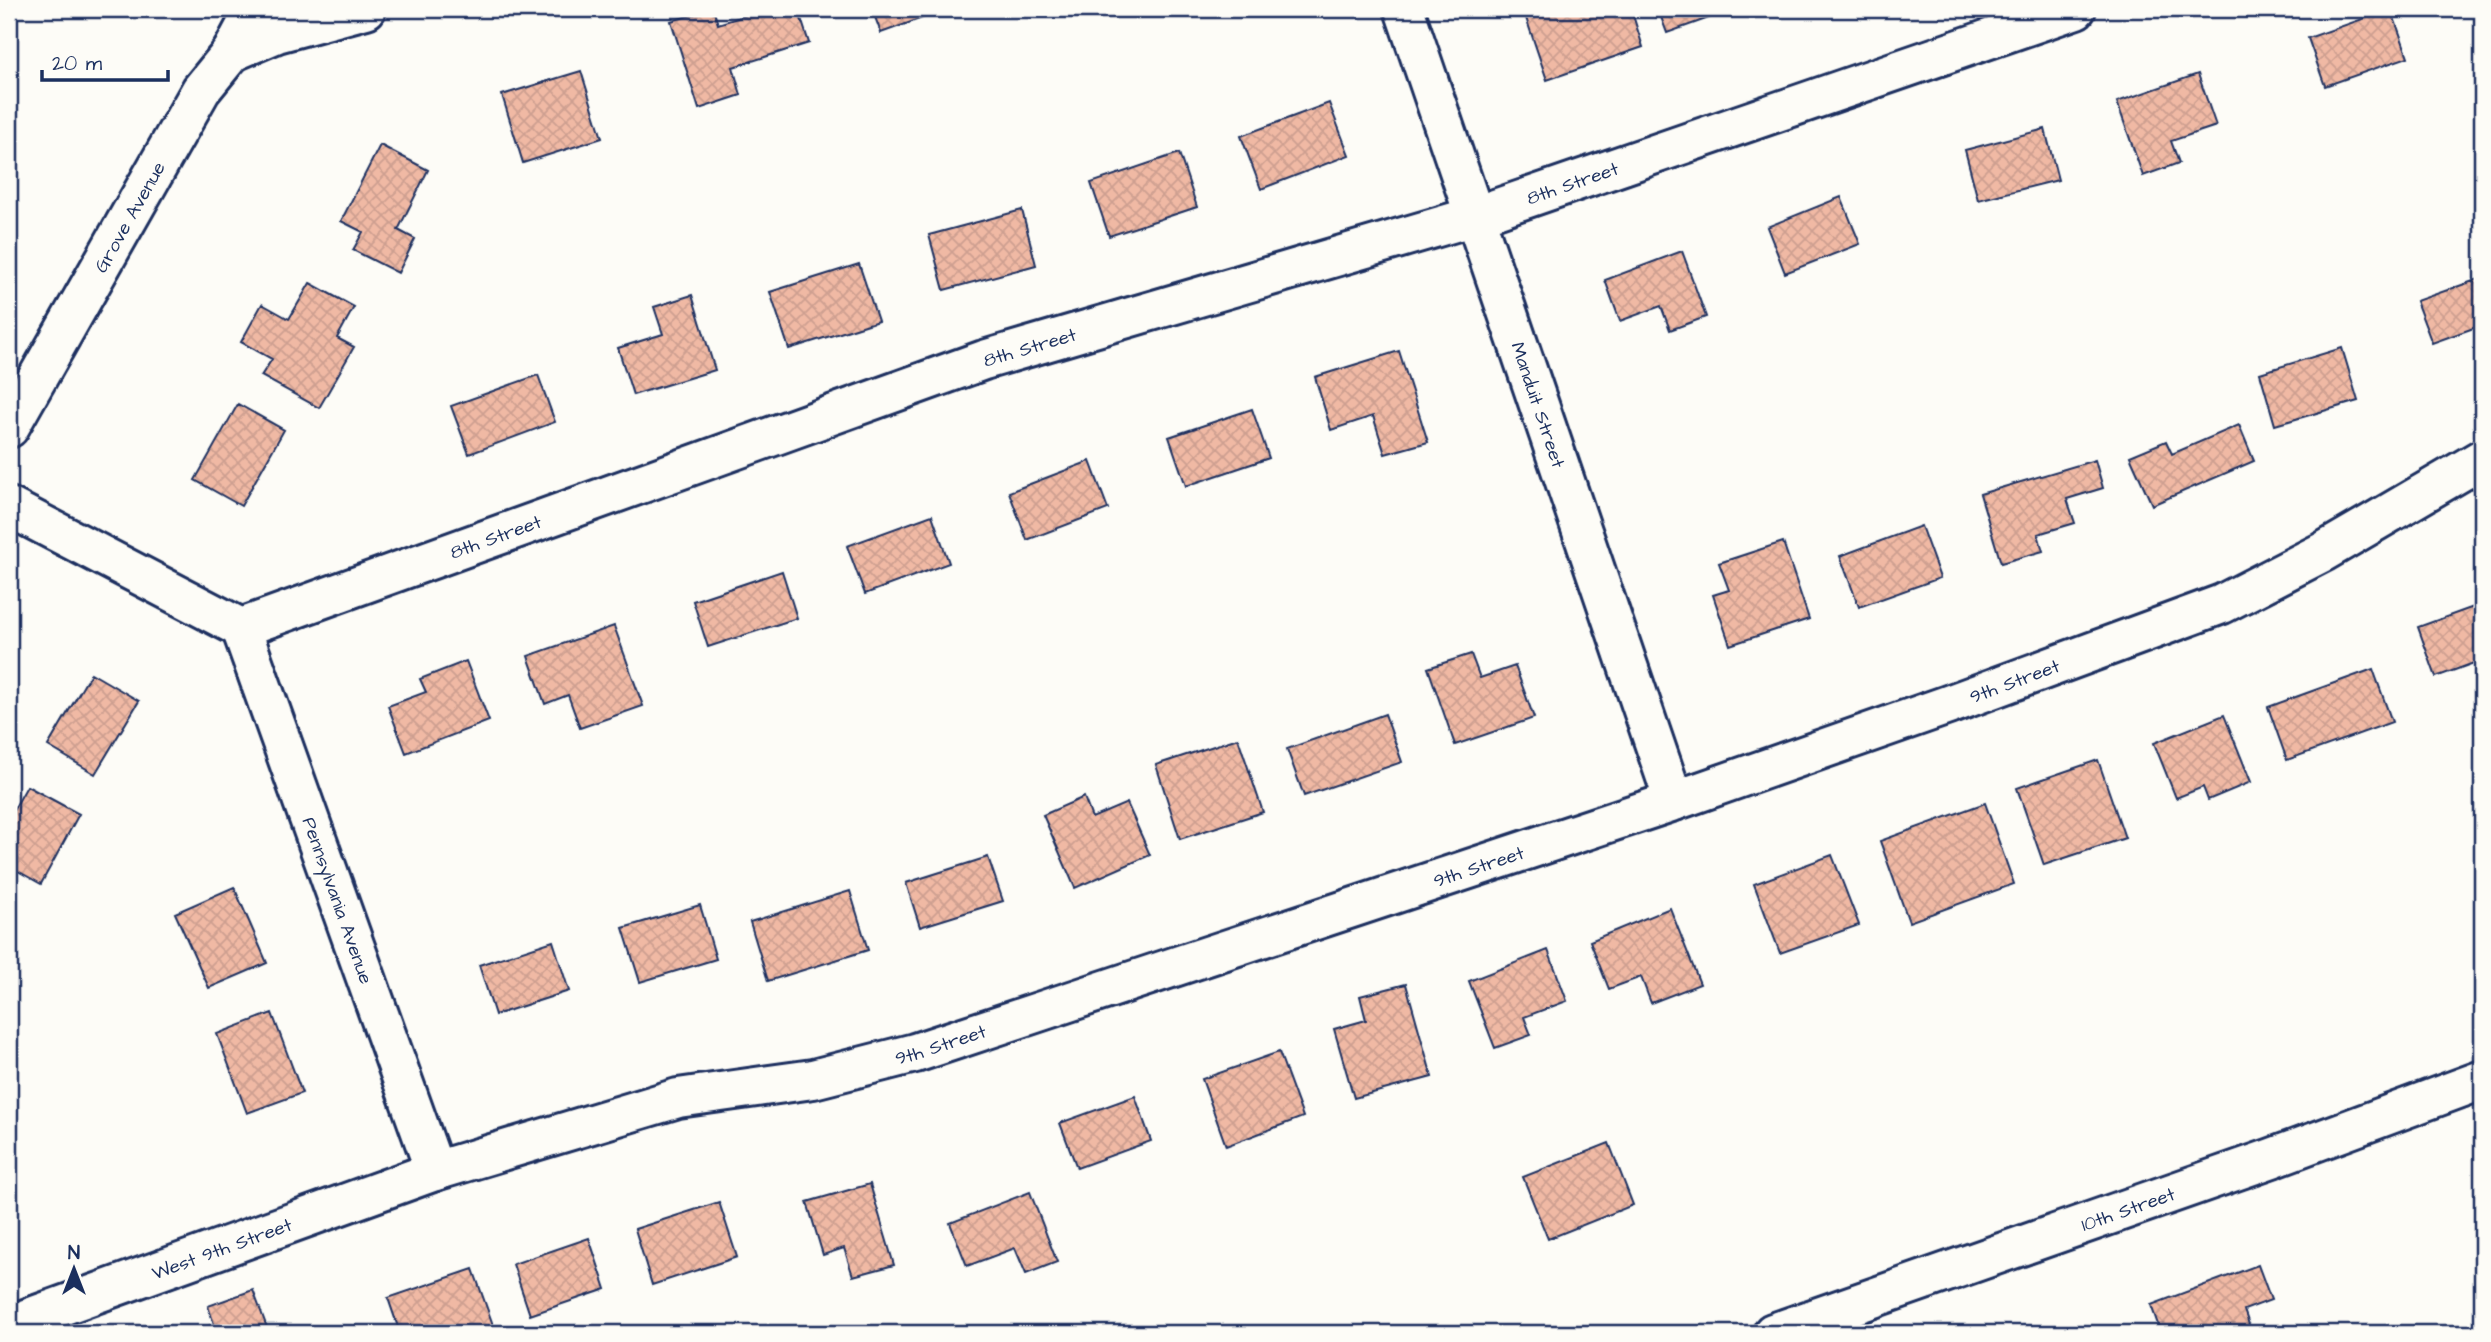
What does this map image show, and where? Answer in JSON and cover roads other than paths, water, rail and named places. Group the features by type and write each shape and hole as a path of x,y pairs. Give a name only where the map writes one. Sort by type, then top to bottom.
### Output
{"street":[{"name":"Grove Avenue","path":"9,428 201,90 232,52 255,9"},
{"path":"232,52 276,33 366,9"},
{"name":"Manduit Street","path":"1404,9 1674,801"},
{"name":"8th Street","path":"241,628 984,360 1475,216 2076,9"},
{"name":"9th Street","path":"435,1171 678,1098 813,1079 915,1053 1674,801 1948,705 2222,604 2323,552 2482,459"},
{"path":"9,507 241,628"},
{"name":"Pennsylvania Avenue","path":"241,628 435,1171"},
{"name":"10th Street","path":"1773,1333 2272,1158 2482,1080"},
{"name":"West 9th Street","path":"9,1325 435,1171"}]}
